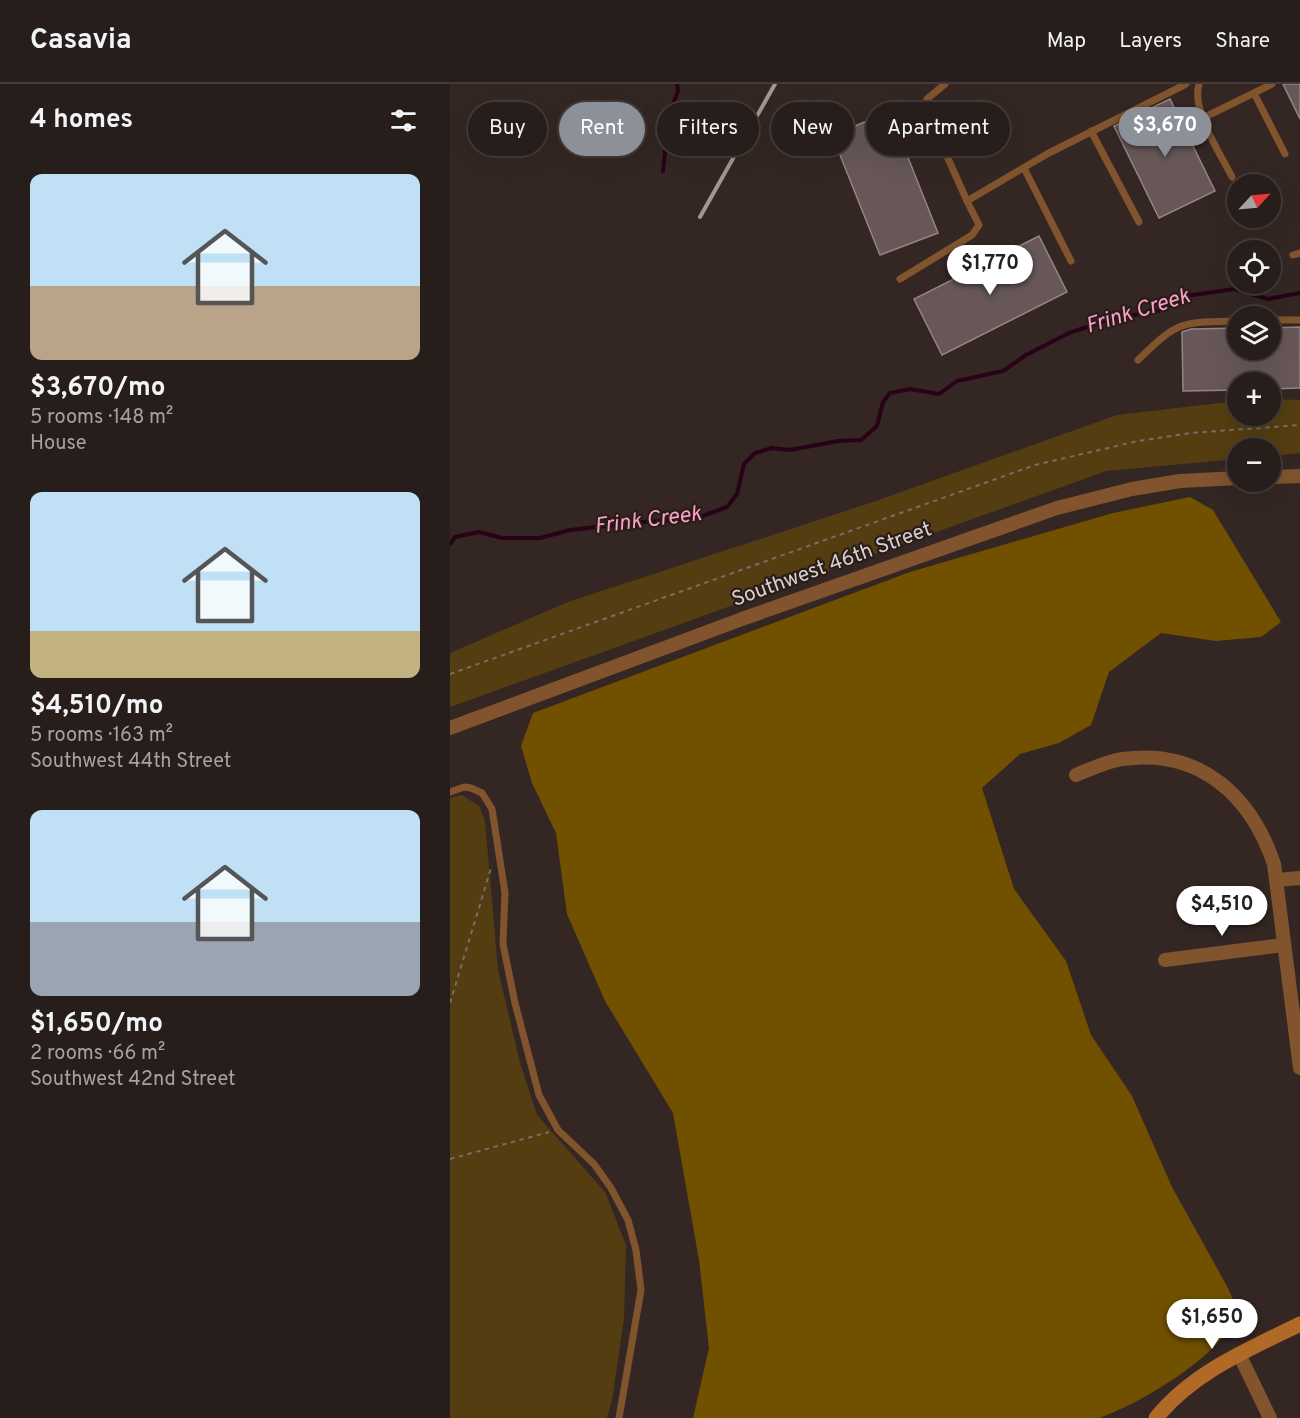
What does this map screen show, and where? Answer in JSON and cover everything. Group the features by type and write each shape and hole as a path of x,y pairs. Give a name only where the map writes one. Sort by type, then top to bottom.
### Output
{"main road":[{"path":"1156,1418 1183,1390 1207,1372 1300,1324"}],"street":[{"path":"1281,477 1300,476"},
{"name":"Southwest 46th Street","path":"450,728 753,615 1057,508 1132,489 1180,481 1227,479"},
{"path":"1076,776 1111,761 1151,757 1181,763 1202,771 1224,786 1251,814 1265,838 1276,880 1300,1068"},
{"path":"1276,880 1300,878"},
{"path":"1165,960 1283,945"},
{"path":"1239,1354 1270,1418"}],"lane":[{"path":"900,279 972,235 979,225 930,118 927,99 945,84"},
{"path":"967,201 1091,131 1186,84"},
{"path":"1199,84 1198,107 1231,174"},
{"path":"1203,118 1272,84"},
{"path":"1258,89 1285,154"},
{"path":"1091,131 1138,222"},
{"path":"1024,168 1071,261"},
{"path":"1281,320 1300,320"},
{"path":"1138,360 1162,336 1176,327 1191,321 1227,321"},
{"path":"450,792 464,787 482,794 492,809 505,893 503,944 515,1003 539,1095 558,1130 594,1164 611,1188 628,1220 636,1250 641,1290 619,1418"}],"path":[{"path":"450,674 1035,465 1159,437 1247,427 1300,425"},
{"path":"450,1003 498,845"},
{"path":"450,1159 558,1130"}],"shaded area":[{"path":"1281,399 1300,400 1300,453 1281,455 1281,438 1227,438 1227,460 1106,471 450,707 450,653 568,602 876,501 1117,415 1227,402 1227,426 1281,426"},
{"path":"1190,497 1213,510 1281,622 1261,637 1216,641 1161,633 1109,672 1091,725 1059,743 1020,754 982,788 1014,889 1066,961 1091,1035 1132,1096 1172,1187 1228,1288 1239,1314 1217,1344 1177,1377 1146,1396 1099,1418 693,1418 709,1348 699,1260 673,1113 605,1001 567,914 556,833 532,783 521,746 533,713 910,572 1113,513"},
{"path":"462,795 479,806 485,821 498,970 520,1063 537,1115 605,1192 626,1245 624,1318 612,1400 607,1418 450,1418 450,798"}],"building":[{"path":"1283,84 1300,84 1300,119"},
{"path":"1170,99 1215,191 1159,218 1114,126"},
{"path":"866,122 866,156 907,156 938,233 880,255 840,156 854,156 854,126"},
{"path":"1039,236 1067,292 942,355 914,299"},
{"path":"1300,327 1300,388 1281,389 1281,372 1227,372 1227,390 1183,391 1182,332 1191,329 1227,328 1227,360 1281,360 1281,328"}],"waterway":[{"path":"663,171 666,143 671,128 669,115 678,91 677,84"},
{"name":"Frink Creek","path":"450,544 455,537 479,532 502,538 540,538 570,530 694,519 727,507 737,494 744,464 755,453 772,448 790,450 838,441 861,440 877,426 883,402 890,393 910,389 939,394 957,381 1003,371 1026,355 1069,333 1111,319 1162,310 1179,297 1234,289 1268,299 1300,293"}],"railway":[{"path":"700,217 775,84"}]}
